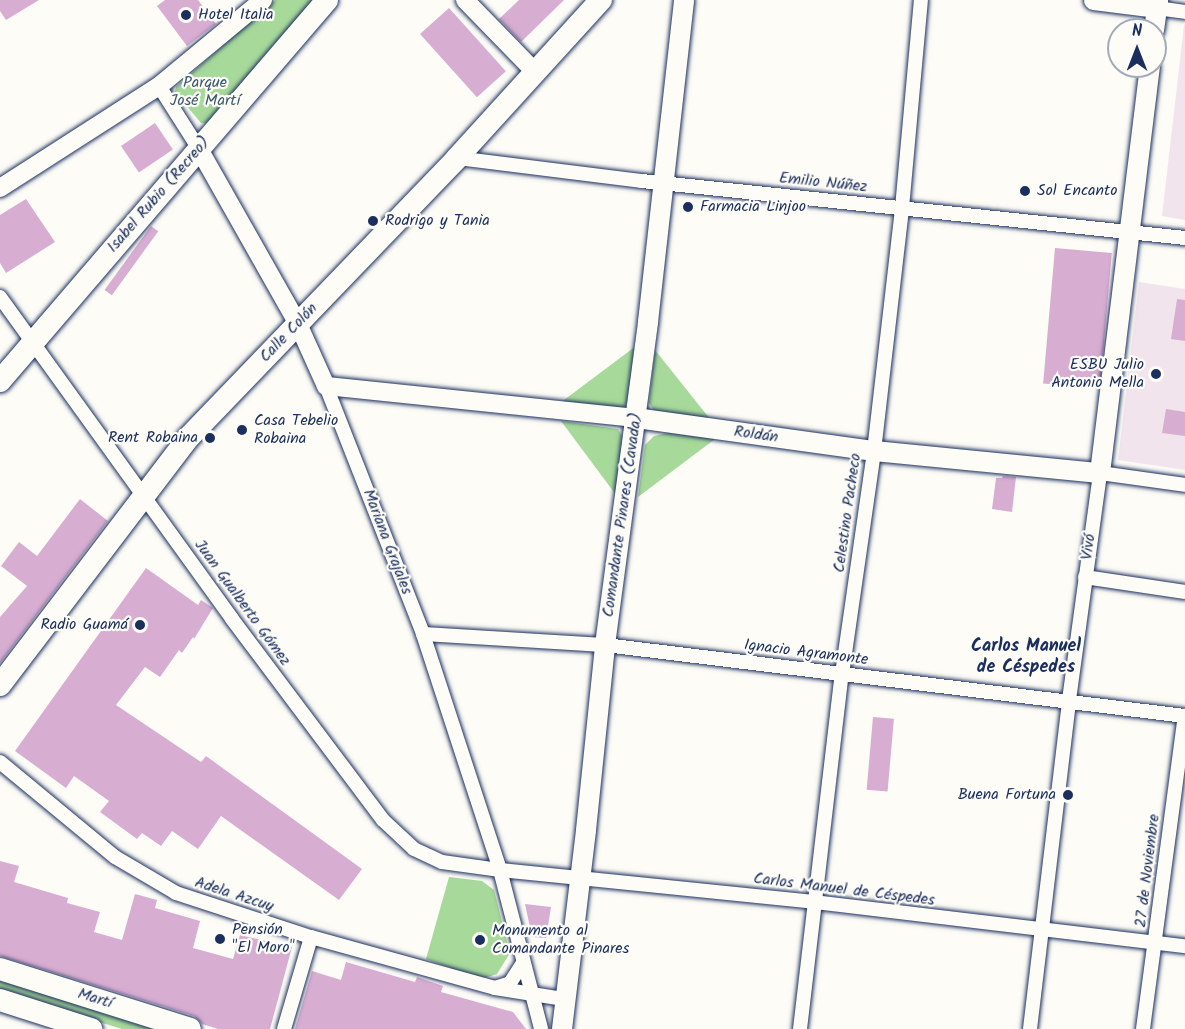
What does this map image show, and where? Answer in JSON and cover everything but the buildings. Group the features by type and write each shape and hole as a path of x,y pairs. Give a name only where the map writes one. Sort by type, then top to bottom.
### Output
{"main road":[{"name":"Calle Colón","path":"0,685 188,438 457,158 601,0"},
{"name":"Comandante Pinares (Cavada)","path":"562,1029 605,645 636,418 684,0"},
{"path":"1094,0 1157,4"},
{"name":"Isabel Rubio (Recreo)","path":"0,381 323,5"},
{"name":"Vivó","path":"1100,473 1148,78"},
{"name":"Roldán","path":"636,418 874,451 1100,473"},
{"name":"Martí","path":"0,969 190,1029"},
{"name":"Martí","path":"0,1000 91,1029"}],"street":[{"path":"0,188 159,86 263,0"},
{"path":"465,0 536,73"},
{"name":"Celestino Pacheco","path":"800,1029 842,674 874,451 902,208 921,0"},
{"path":"1157,4 1185,12"},
{"name":"Mariana Grajales","path":"159,86 199,149 298,324 326,386 423,634 500,870 541,1029"},
{"name":"Emilio Núñez","path":"457,158 662,183 1185,238"},
{"name":"Juan Gualberto Gómez","path":"0,297 232,619 394,832 414,849 442,861 500,870"},
{"name":"Roldán","path":"326,386 636,418"},
{"name":"Roldán","path":"1100,473 1185,485"},
{"name":"Vivó","path":"1030,1029 1069,700 1100,473"},
{"path":"1085,578 1185,592"},
{"name":"Ignacio Agramonte","path":"423,634 605,645 1185,716"},
{"name":"27 de Noviembre","path":"1143,1029 1185,716"},
{"name":"Adela Azcuy","path":"0,762 115,857 176,893 311,938 495,988 564,999"},
{"name":"Carlos Manuel de Céspedes","path":"500,870 814,902 1185,946"},
{"path":"284,1029 311,938"},
{"path":"495,988 510,982 523,963"}],"shaded area":[{"path":"1185,25 1185,220 1162,216"},
{"name":"ESBU Julio Antonio Mella","path":"1139,282 1185,289 1185,470 1118,460"}],"green space":[{"name":"Parque José Martí","path":"275,0 314,0 208,123 201,123 175,92 176,87"},
{"path":"636,346 630,398 623,408 560,403"},
{"path":"655,350 710,419 655,412 649,403"},
{"path":"561,421 618,429 623,437 619,499"},
{"path":"668,433 715,439 638,497 645,445 654,436"},
{"path":"449,877 482,881 494,890 510,953 497,974 481,979 426,959"},
{"path":"0,979 160,1029 122,1029 0,991"}],"place":[{"name":"Hotel Italia","path":"186,15"},
{"name":"Sol Encanto","path":"1025,191"},
{"name":"Farmacia Linjoo","path":"688,207"},
{"name":"Rodrigo y Tania","path":"373,221"},
{"name":"ESBU Julio Antonio Mella","path":"1156,374"},
{"name":"Casa Tebelio Robaina","path":"242,430"},
{"name":"Rent Robaina","path":"210,438"},
{"name":"Radio Guamá","path":"140,625"},
{"name":"Buena Fortuna","path":"1068,795"},
{"name":"Pensión \"El Moro\"","path":"220,939"},
{"name":"Monumento al Comandante Pinares","path":"480,940"}],"district":[{"name":"Carlos Manuel de Céspedes","path":"1026,658"}]}
